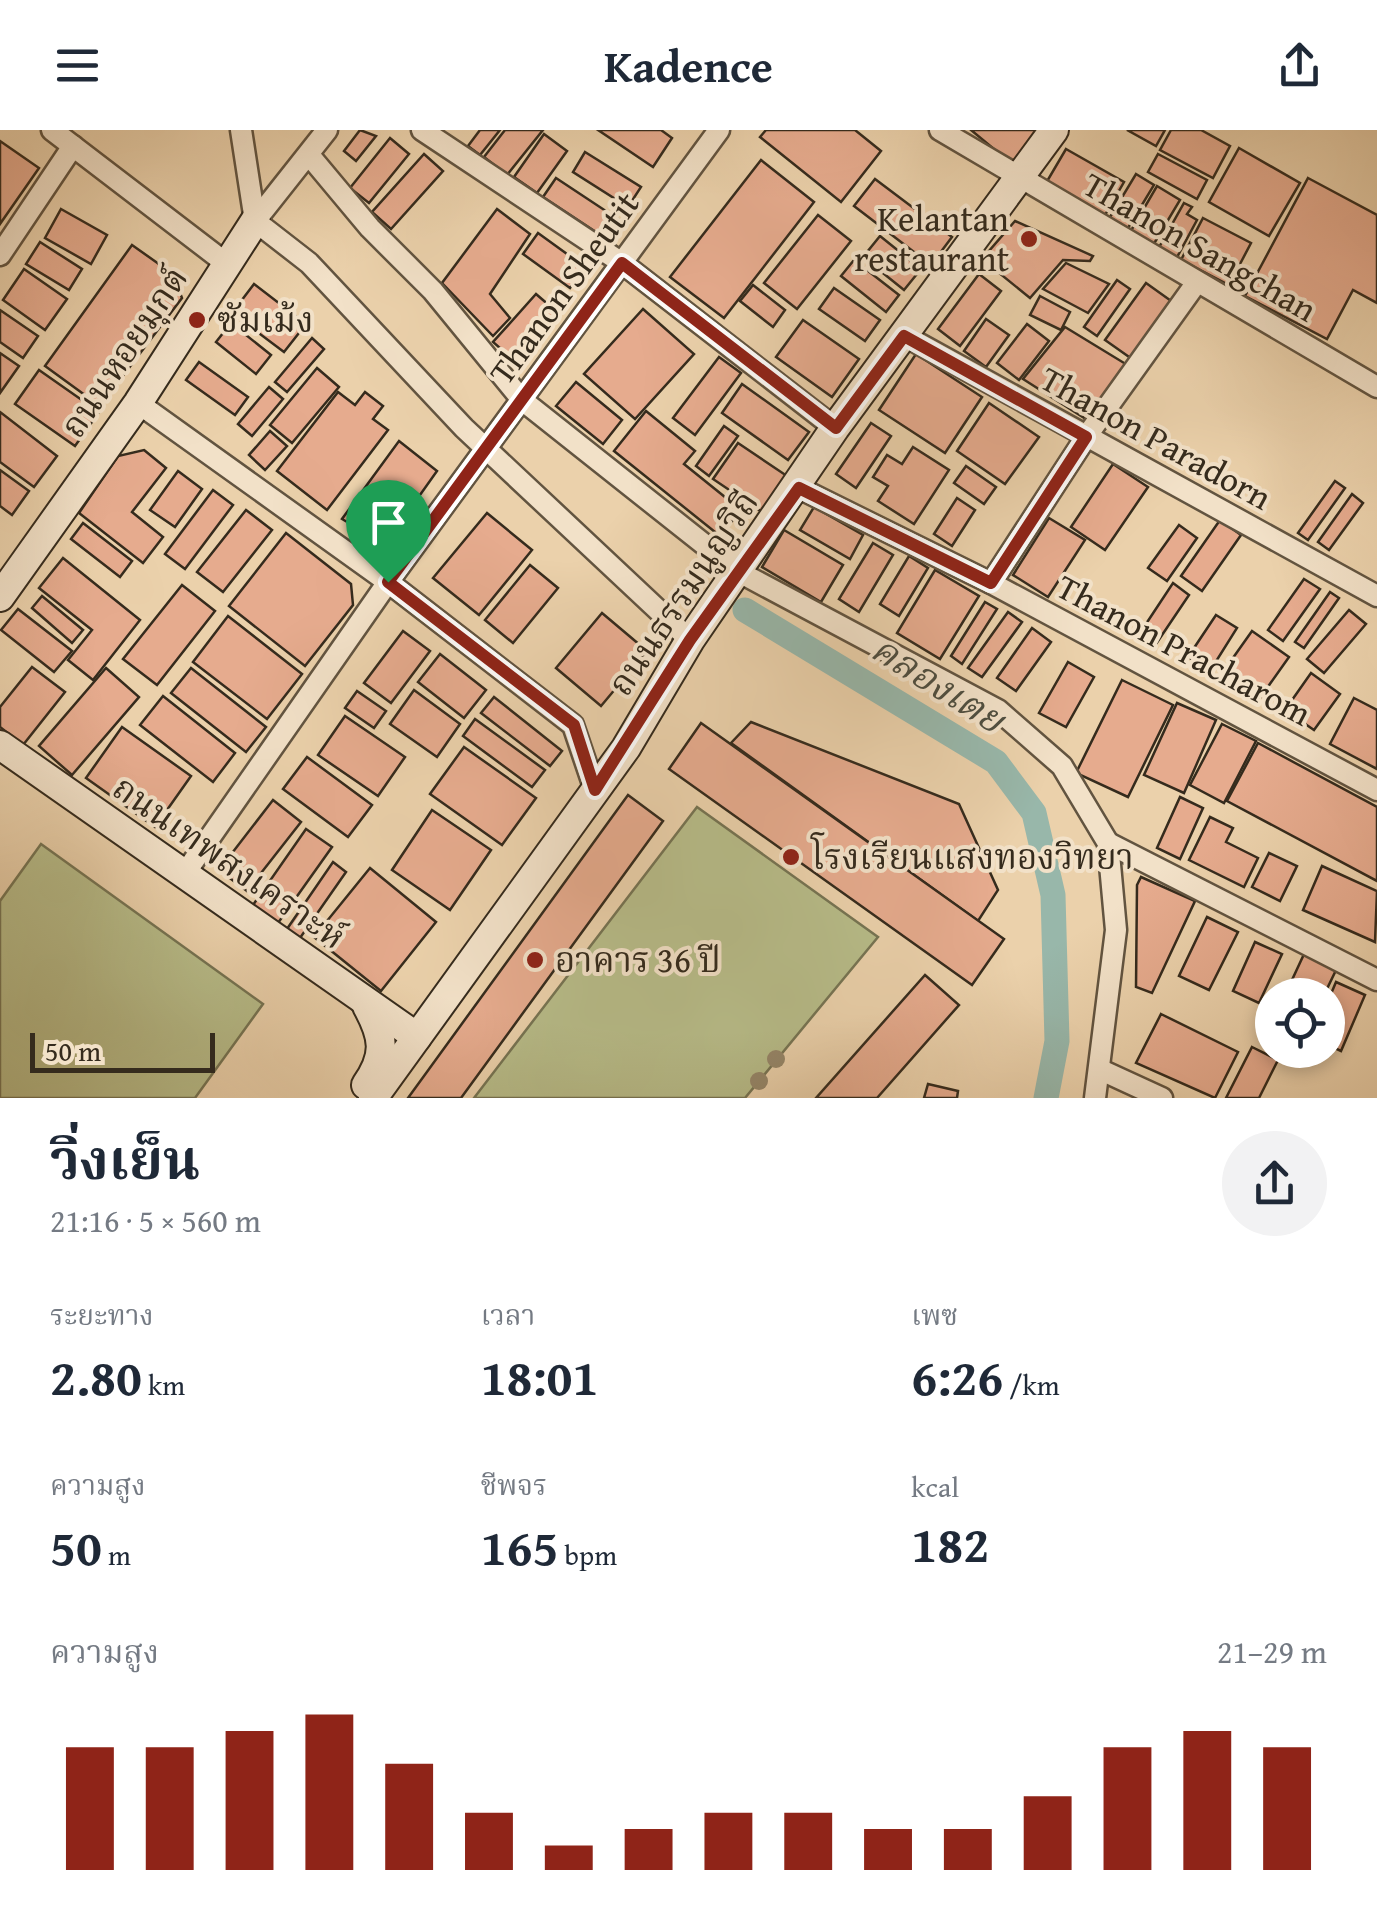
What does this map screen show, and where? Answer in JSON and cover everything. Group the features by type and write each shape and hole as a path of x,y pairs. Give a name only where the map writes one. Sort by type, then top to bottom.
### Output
{"street":[{"path":"52,130 227,264"},
{"path":"241,130 262,213 488,451 690,640"},
{"path":"262,213 327,130"},
{"path":"422,130 622,263 836,428"},
{"name":"Thanon Sheutit","path":"183,876 388,582 488,451 720,130"},
{"name":"Thanon Sangchan","path":"940,130 1377,387"},
{"name":"ถนนธรรมนูญวิถี","path":"373,1098 595,790 690,640 799,488 836,428 1015,177 1054,130"},
{"path":"0,256 73,146"},
{"path":"306,158 433,291 522,400 739,572 998,710 1062,766 1108,842 1116,930 1095,1098"},
{"name":"ถนนหอยมุกต์","path":"0,597 138,402 262,213"},
{"path":"991,583 1086,437 1197,282"},
{"name":"Thanon Paradorn","path":"904,336 1377,596"},
{"path":"138,402 388,582 574,725 595,790"},
{"name":"Thanon Pracharom","path":"799,488 991,583 1377,790"},
{"name":"ถนนเทพสงเคราะห์","path":"0,745 366,1005 417,1037"},
{"path":"1108,842 1377,980"},
{"path":"356,1098 379,1066 383,1053 379,1029 366,1005"},
{"path":"1101,1070 1162,1098"}],"green space":[{"path":"697,807 878,937 745,1098 474,1098"},
{"path":"41,844 263,1004 195,1098 0,1098 0,901"}],"building":[{"path":"360,130 376,136 356,161 344,151"},
{"path":"480,130 500,130 480,155 468,146"},
{"path":"505,130 543,130 507,175 484,157"},
{"path":"598,130 661,130 672,138 653,167"},
{"path":"766,130 855,130 881,151 841,202 760,137"},
{"path":"971,130 1040,130 1012,164"},
{"path":"1127,130 1165,130 1156,146"},
{"path":"1171,130 1201,130 1230,146 1213,178 1160,150"},
{"path":"544,134 567,151 537,193 514,177"},
{"path":"390,138 409,154 369,203 350,188"},
{"path":"0,141 39,168 0,224"},
{"path":"1239,148 1300,183 1269,236 1209,202"},
{"path":"1066,149 1124,182 1105,215 1046,183"},
{"path":"585,152 641,187 628,207 573,172"},
{"path":"424,154 443,171 391,229 372,212"},
{"path":"1158,154 1207,180 1197,199 1148,172"},
{"path":"761,160 814,202 724,318 670,277"},
{"path":"1136,174 1154,185 1125,233 1107,222"},
{"path":"556,178 621,221 608,240 543,197"},
{"path":"1308,178 1377,215 1377,303 1353,290 1327,339 1245,296"},
{"path":"875,179 952,237 931,265 854,206"},
{"path":"1157,186 1180,200 1152,247 1129,234"},
{"path":"1184,203 1192,207 1187,214 1197,220 1175,261 1157,251"},
{"path":"61,209 107,235 91,264 45,238"},
{"path":"497,209 530,234 490,294 510,318 493,336 442,283"},
{"path":"818,215 851,241 797,309 764,283"},
{"path":"1203,218 1251,243 1229,285 1181,260"},
{"path":"1015,221 1093,256 1090,261 1063,260 1030,298 982,259"},
{"path":"538,233 585,267 570,288 523,254"},
{"path":"880,236 921,269 904,290 863,257"},
{"path":"40,242 82,269 69,290 26,264"},
{"path":"132,245 173,274 182,298 100,406 45,366"},
{"path":"854,260 899,295 886,312 841,276"},
{"path":"1066,263 1109,284 1088,313 1043,289"},
{"path":"24,269 67,299 45,330 3,300"},
{"path":"979,274 1001,291 960,346 938,329"},
{"path":"1117,280 1130,289 1097,336 1084,327"},
{"path":"1146,283 1174,303 1132,359 1105,340"},
{"path":"254,284 306,324 284,352 232,313"},
{"path":"753,285 785,310 773,327 740,301"},
{"path":"834,288 880,320 865,341 819,309"},
{"path":"536,294 558,313 516,362 493,342"},
{"path":"1040,296 1070,312 1061,330 1030,315"},
{"path":"643,309 694,354 635,419 584,374"},
{"path":"0,310 38,336 23,358 0,342"},
{"path":"986,319 1009,335 986,367 964,351"},
{"path":"803,320 859,359 832,397 776,357"},
{"path":"231,323 271,355 256,374 216,342"},
{"path":"1027,324 1049,341 1019,380 997,363"},
{"path":"1065,327 1129,366 1089,421 1023,379"},
{"path":"312,338 324,349 287,392 275,382"},
{"path":"0,353 19,366 0,393"},
{"path":"916,354 982,397 945,453 879,410"},
{"path":"719,357 741,373 695,435 673,418"},
{"path":"199,362 248,397 235,415 186,380"},
{"path":"317,368 339,387 292,443 270,425"},
{"path":"39,370 99,412 75,446 15,404"},
{"path":"576,382 622,420 603,444 556,406"},
{"path":"742,384 809,432 788,460 722,413"},
{"path":"269,387 283,399 252,436 238,424"},
{"path":"338,392 355,405 365,392 383,406 373,419 388,430 327,510 277,471"},
{"path":"989,403 1039,437 1005,484 957,451"},
{"path":"646,411 695,451 684,464 741,510 720,536 614,451"},
{"path":"0,412 57,456 34,487 0,462"},
{"path":"871,423 891,436 856,488 836,474"},
{"path":"724,426 738,436 709,476 696,466"},
{"path":"270,431 287,446 265,470 249,455"},
{"path":"399,441 437,471 393,533 374,538 342,519"},
{"path":"738,443 787,476 762,512 713,479"},
{"path":"913,447 949,470 914,524 878,501 888,486 873,477 887,455 902,464"},
{"path":"144,450 166,468 132,512 163,537 143,563 79,513 118,456"},
{"path":"1113,464 1148,487 1105,550 1071,527"},
{"path":"966,466 996,487 984,504 954,483"},
{"path":"0,470 29,491 12,515 0,506"},
{"path":"178,471 202,489 175,527 150,510"},
{"path":"1335,481 1345,488 1308,540 1298,533"},
{"path":"213,490 233,505 185,569 165,554"},
{"path":"1352,494 1363,503 1329,550 1318,542"},
{"path":"957,498 975,510 952,546 934,534"},
{"path":"814,507 863,535 850,559 800,530"},
{"path":"246,510 272,530 223,592 197,572"},
{"path":"487,513 532,550 479,615 433,578"},
{"path":"1049,518 1085,540 1048,597 1013,575"},
{"path":"1220,520 1241,535 1202,591 1181,576"},
{"path":"83,523 132,561 120,577 71,539"},
{"path":"1179,525 1197,538 1167,581 1148,568"},
{"path":"784,530 843,565 821,602 762,567"},
{"path":"286,533 351,584 353,605 305,666 229,606"},
{"path":"873,543 893,555 859,612 839,599"},
{"path":"909,556 928,568 899,616 880,604"},
{"path":"63,558 140,620 93,680 68,660 92,630 39,588"},
{"path":"530,565 558,588 513,643 485,620"},
{"path":"935,570 979,596 940,659 897,633"},
{"path":"1304,579 1320,589 1283,641 1268,630"},
{"path":"1173,583 1189,595 1154,647 1138,636"},
{"path":"182,585 215,611 157,685 123,659"},
{"path":"1330,592 1339,598 1304,648 1295,642"},
{"path":"42,596 83,630 72,643 32,608"},
{"path":"985,602 997,609 962,664 951,656"},
{"path":"18,609 72,651 54,672 1,630"},
{"path":"1349,610 1366,624 1324,673 1307,659"},
{"path":"1008,612 1022,622 982,677 968,668"},
{"path":"602,613 647,651 601,706 556,668"},
{"path":"1216,615 1237,628 1210,671 1188,657"},
{"path":"228,616 302,674 267,719 193,662"},
{"path":"1032,628 1051,642 1016,691 997,678"},
{"path":"403,631 430,651 391,703 364,683"},
{"path":"1252,631 1289,657 1260,698 1223,672"},
{"path":"440,654 486,690 464,718 418,682"},
{"path":"1068,662 1094,677 1066,727 1039,713"},
{"path":"32,667 65,692 23,745 0,727 0,707"},
{"path":"106,668 139,697 72,775 39,746"},
{"path":"191,668 266,727 246,752 171,693"},
{"path":"1311,673 1340,694 1314,730 1285,710"},
{"path":"1122,680 1173,705 1128,797 1076,773"},
{"path":"414,690 460,724 437,757 390,724"},
{"path":"357,691 386,711 374,728 345,708"},
{"path":"163,696 235,753 213,782 140,725"},
{"path":"494,697 562,751 550,766 481,713"},
{"path":"1354,698 1377,710 1377,769 1330,744"},
{"path":"1177,703 1216,720 1184,793 1144,775"},
{"path":"345,716 405,757 378,796 318,755"},
{"path":"475,719 545,770 532,787 463,736"},
{"path":"751,722 959,804 998,890 978,921 731,743"},
{"path":"701,723 1004,939 972,985 669,769"},
{"path":"1222,724 1256,741 1224,803 1190,785"},
{"path":"122,727 191,776 155,827 86,778"},
{"path":"1258,743 1377,807 1377,881 1227,801"},
{"path":"464,747 536,798 502,845 430,794"},
{"path":"307,757 372,805 348,837 283,789"},
{"name":"อาคาร 36 ปี","path":"628,795 663,821 461,1098 408,1098"},
{"path":"1180,797 1203,808 1180,859 1157,848"},
{"path":"273,800 301,822 247,891 219,870"},
{"path":"432,810 491,850 450,910 392,870"},
{"path":"1210,817 1233,828 1226,842 1258,858 1244,887 1189,860"},
{"path":"306,829 332,847 278,923 253,905"},
{"path":"1269,853 1297,866 1280,901 1252,887"},
{"path":"333,862 346,872 300,938 287,929"},
{"path":"1322,866 1377,891 1375,942 1303,910"},
{"path":"370,868 436,922 381,991 314,937"},
{"path":"1141,877 1195,901 1152,993 1136,987 1137,885"},
{"path":"1207,917 1238,932 1209,990 1179,976"},
{"path":"1255,942 1282,954 1271,978 1255,978 1255,1001 1233,991"},
{"path":"1305,952 1337,968 1332,978 1293,978"},
{"path":"925,975 959,1005 877,1098 816,1098"},
{"path":"1345,986 1365,995 1345,1042"},
{"path":"1161,1014 1238,1052 1215,1098 1136,1063"},
{"path":"1252,1047 1255,1048 1255,1068 1274,1068 1259,1098 1226,1098"},
{"path":"928,1084 958,1091 957,1098 924,1098"}],"waterway":[{"name":"คลองเตย","path":"745,610 996,762 1034,813 1053,895 1057,1041 1046,1098"}],"place":[{"name":"Kelantan restaurant","path":"1029,239"},
{"name":"ซัมเม้ง","path":"197,320"},
{"name":"โรงเรียนแสงทองวิทยา","path":"791,857"},
{"name":"อาคาร 36 ปี","path":"535,960"}],"route":[{"path":"622,263 836,428 904,336 1086,437 991,583 799,488 690,640 626,748 595,790 574,725 388,582 622,263"}]}
